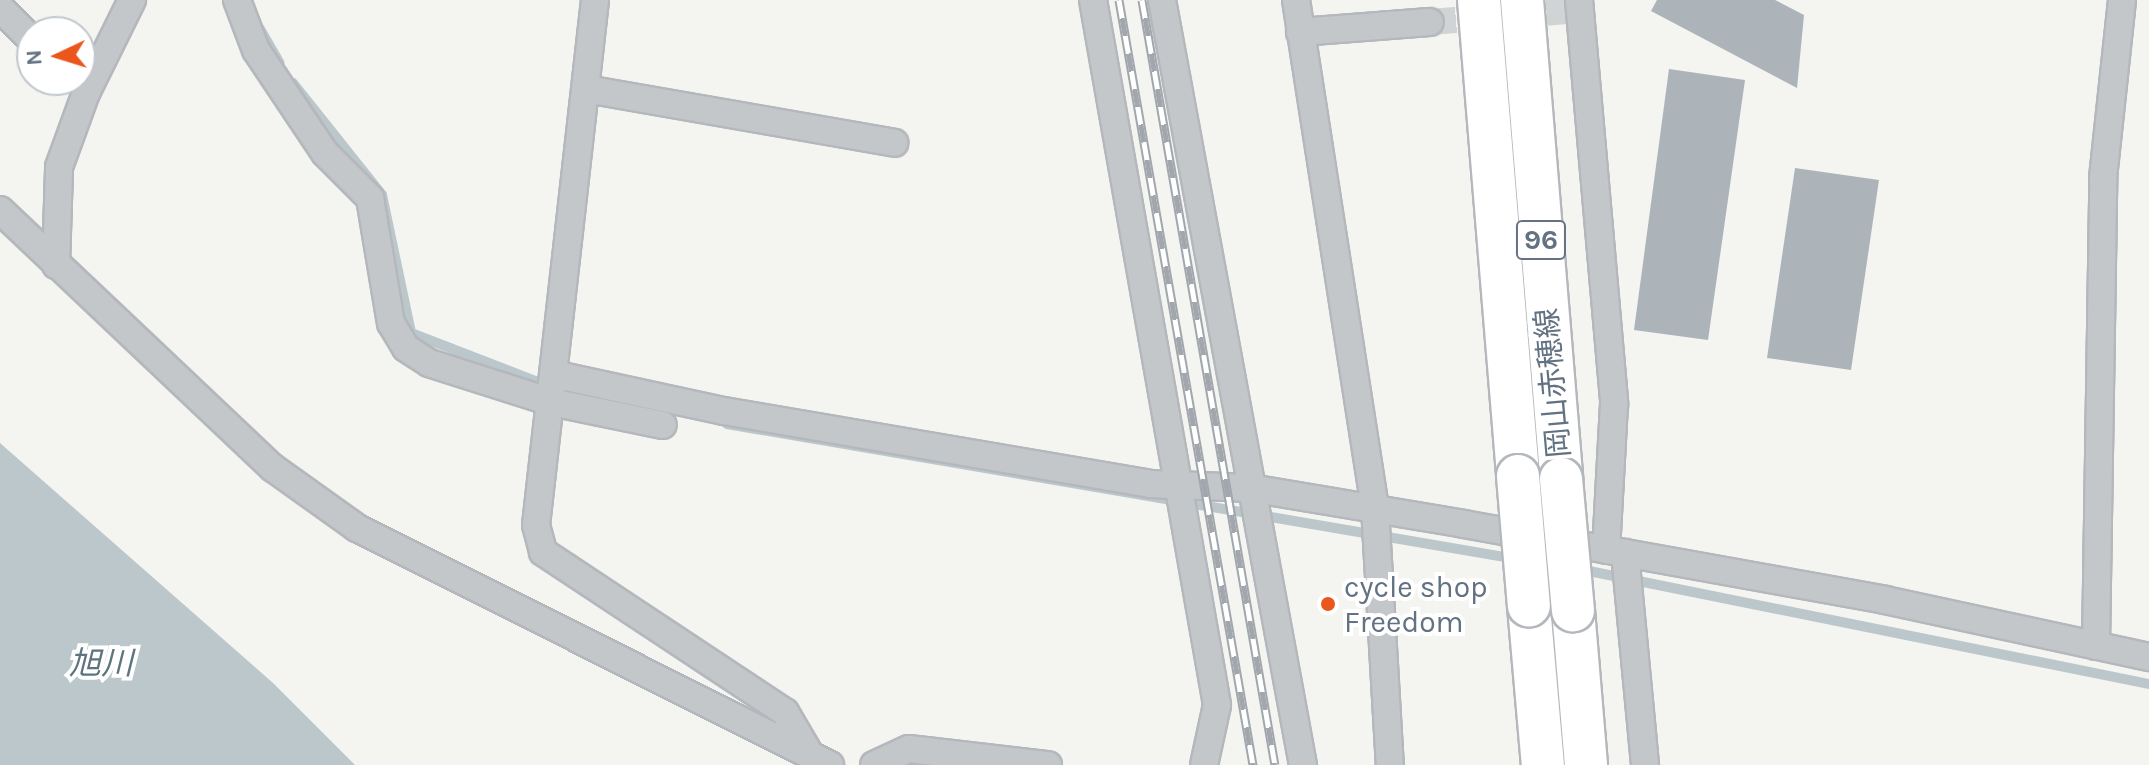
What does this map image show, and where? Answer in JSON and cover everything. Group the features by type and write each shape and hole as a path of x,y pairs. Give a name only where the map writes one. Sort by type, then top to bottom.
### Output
{"main road":[{"name":"岡山赤穂線","path":"1479,0 1543,765"},
{"name":"岡山赤穂線","path":"1522,0 1586,765"}],"street":[{"path":"96,58 132,0"},
{"path":"237,0 246,36 264,63 325,153 370,198 391,323 406,348 429,363 554,388 856,434 1149,484 1180,497 1251,496 1376,528 1619,555 2149,657"},
{"path":"595,0 554,388 536,525 543,552 785,712 821,763"},
{"path":"1093,0 1217,705 1204,765"},
{"path":"1162,0 1303,765"},
{"path":"1296,0 1376,528 1390,765"},
{"path":"1579,0 1614,404 1619,555 1629,591 1645,765"},
{"path":"2096,646 2103,178 2122,0"},
{"path":"0,8 16,24"},
{"path":"1300,32 1430,22"},
{"path":"586,89 894,143"},
{"path":"56,265 59,167 77,96"},
{"path":"0,210 273,468 357,528 821,763"},
{"path":"554,388 663,425"},
{"path":"874,765 909,749 1048,765"}],"water":[{"name":"旭川","path":"0,443 273,683 355,765 0,765"}],"building":[{"path":"1657,0 1775,0 1804,15 1797,88 1651,11"},
{"path":"1669,69 1745,80 1708,340 1634,330"},
{"path":"1795,168 1879,180 1851,370 1767,358"}],"waterway":[{"path":"260,29 280,63"},
{"path":"293,83 382,195 411,333 556,389 657,410"},
{"path":"727,424 1516,559"},
{"path":"1579,569 2149,684"}],"tunnel":[{"path":"1430,22 1580,10"}],"railway":[{"path":"1119,0 1253,765"},
{"path":"1142,0 1275,765"}],"place":[{"name":"cycle shop Freedom","path":"1328,604"}]}
